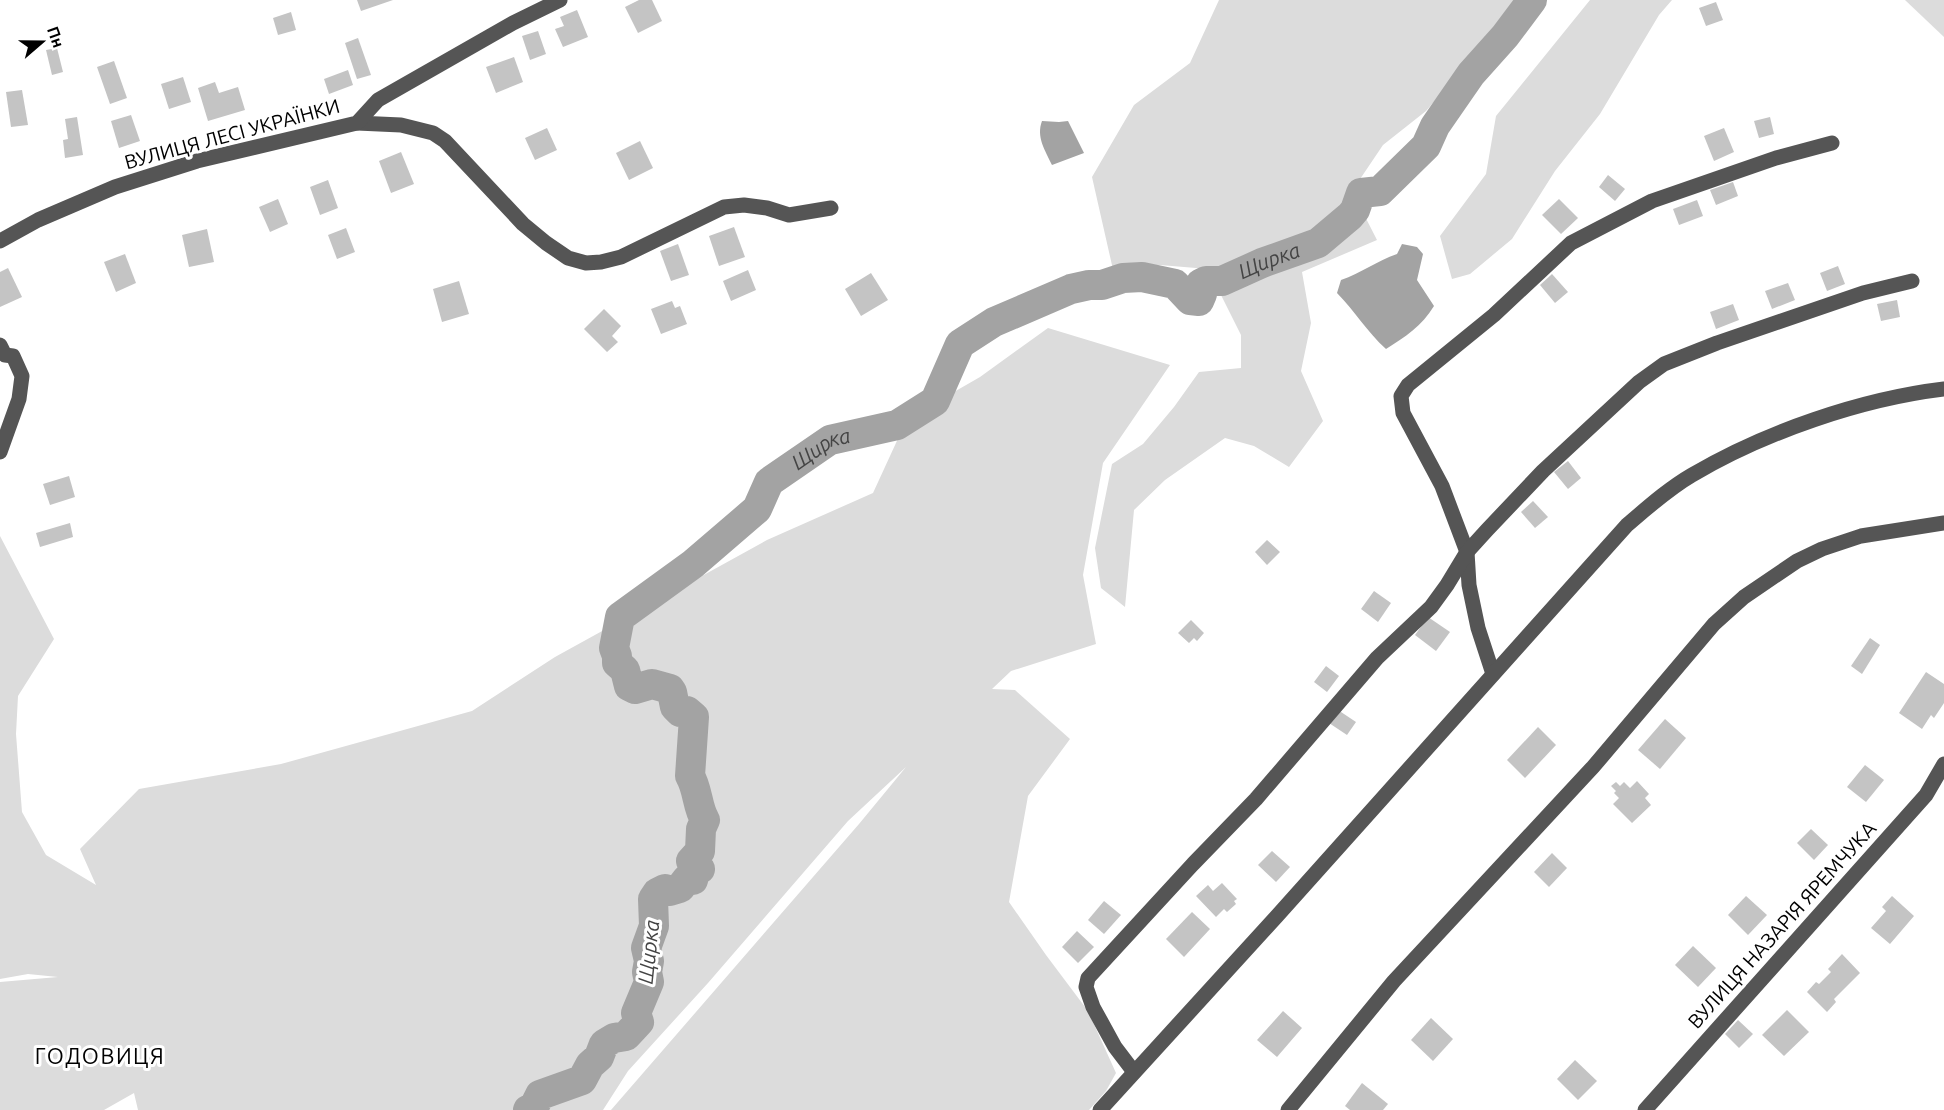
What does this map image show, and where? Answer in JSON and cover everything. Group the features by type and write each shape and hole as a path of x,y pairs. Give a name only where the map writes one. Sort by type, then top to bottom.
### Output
{"street":[{"name":"ВУЛИЦЯ ЛЕСІ УКРАЇНКИ","path":"0,241 38,220 115,187 196,161 357,123 378,100 513,23 560,0"},
{"path":"357,123 401,125 433,133 445,141 523,224 568,258 586,262 601,262 621,257 724,207 744,205 767,208 789,215 831,208"},
{"path":"1493,674 1478,628 1469,585 1467,552 1442,486 1402,413 1401,396 1408,385 1494,315 1571,243 1652,201 1776,159 1833,143"},
{"path":"1134,1072 1115,1047 1093,1007 1086,987 1088,978 1185,872 1256,799 1377,658 1431,607 1467,552 1543,471 1639,382 1664,364 1821,307 1863,293 1912,281"},
{"path":"0,345 4,355 13,356 22,376 19,399 0,452"},
{"path":"1100,1110 1627,525 1656,500 1692,475 1752,444 1818,418 1867,404 1944,388"},
{"path":"1288,1110 1394,981 1593,767 1714,624 1753,591 1797,561 1822,549 1861,536 1944,523"},
{"name":"ВУЛИЦЯ НАЗАРІЯ ЯРЕМЧУКА","path":"1645,1110 1926,795 1944,764"}],"shaded area":[{"path":"1219,0 1518,0 1426,111 1383,145 1352,191 1377,240 1302,272 1311,323 1301,371 1323,421 1289,467 1254,446 1225,438 1165,480 1134,510 1125,607 1101,588 1095,548 1112,464 1143,444 1199,372 1241,368 1241,335 1208,269 1160,265 1114,274 1092,177 1134,105 1190,63"},
{"path":"1590,0 1672,0 1659,15 1600,114 1555,171 1512,239 1470,274 1452,279 1440,236 1486,174 1496,116"},
{"path":"1905,0 1944,0 1944,37"},
{"path":"1042,121 1068,121 1084,153 1052,165 1041,138"},
{"path":"1402,244 1417,247 1423,254 1417,280 1434,306 1419,325 1386,349 1337,293 1341,280 1397,254"},
{"path":"1048,328 1170,365 1103,463 1083,575 1096,644 1011,671 992,689 1015,690 1070,739 1028,796 1009,902 1088,1011 1116,1073 1106,1091 1089,1110 611,1110 906,767 848,821 708,983 628,1071 603,1110 138,1110 134,1093 104,1110 0,1110 0,982 58,977 28,974 0,979 0,536 54,639 18,696 16,734 22,812 46,855 96,885 80,849 139,789 281,764 472,711 555,657 767,540 873,493 907,419 980,377"}],"building":[{"path":"357,0 393,0 361,11"},
{"path":"639,0 652,0 662,21 638,33 625,7"},
{"path":"1716,2 1723,20 1706,26 1699,8"},
{"path":"577,10 588,37 563,47 555,29 564,26 560,17"},
{"path":"291,12 296,30 278,35 273,18"},
{"path":"538,31 546,54 530,60 522,36"},
{"path":"358,38 371,75 357,79 345,43"},
{"path":"57,48 63,72 52,75 46,50"},
{"path":"514,57 523,82 496,93 486,67"},
{"path":"114,61 127,98 110,104 97,67"},
{"path":"348,70 353,85 329,94 324,79"},
{"path":"183,77 191,102 169,109 161,84"},
{"path":"215,82 219,93 238,87 245,110 208,121 198,88"},
{"path":"22,90 28,125 11,127 6,92"},
{"path":"131,115 140,141 119,148 111,121"},
{"path":"77,117 83,155 65,158 63,140 68,139 65,119"},
{"path":"1770,117 1774,134 1759,138 1754,121"},
{"path":"547,128 557,150 535,160 525,138"},
{"path":"1724,128 1734,152 1714,161 1704,136"},
{"path":"640,141 653,168 629,180 616,153"},
{"path":"401,152 414,184 391,193 379,161"},
{"path":"1608,175 1625,189 1615,201 1599,187"},
{"path":"328,180 338,208 320,215 310,187"},
{"path":"1733,182 1738,196 1716,205 1710,190"},
{"path":"278,199 288,224 270,232 259,207"},
{"path":"1559,199 1578,218 1561,234 1542,215"},
{"path":"1697,200 1703,216 1679,225 1673,209"},
{"path":"734,227 745,257 719,266 709,236"},
{"path":"346,228 355,252 337,259 328,235"},
{"path":"207,229 214,262 189,267 182,235"},
{"path":"678,244 689,275 671,281 660,251"},
{"path":"125,254 136,283 116,292 104,262"},
{"path":"1838,266 1845,284 1827,291 1820,273"},
{"path":"8,268 22,297 0,307 0,272"},
{"path":"748,270 756,290 731,301 723,281"},
{"path":"871,273 888,300 861,316 845,289"},
{"path":"1552,274 1568,292 1555,303 1540,285"},
{"path":"459,281 469,314 442,322 433,289"},
{"path":"1788,283 1795,300 1772,309 1765,291"},
{"path":"1897,300 1900,317 1881,321 1877,304"},
{"path":"672,301 675,308 680,306 687,324 661,334 651,309"},
{"path":"1733,304 1739,320 1716,329 1710,312"},
{"path":"604,309 621,326 612,336 618,342 607,352 584,329"},
{"path":"1568,461 1581,478 1568,489 1554,472"},
{"path":"69,476 75,497 50,505 43,484"},
{"path":"1533,501 1548,517 1535,528 1521,512"},
{"path":"70,523 73,537 40,547 36,533"},
{"path":"1267,540 1280,552 1267,565 1255,552"},
{"path":"1374,591 1391,603 1378,622 1361,609"},
{"path":"1428,617 1450,632 1436,651 1415,635"},
{"path":"1191,620 1204,633 1197,641 1194,638 1189,643 1178,633"},
{"path":"1870,638 1880,645 1862,674 1851,666"},
{"path":"1326,666 1339,676 1327,692 1314,682"},
{"path":"1926,672 1944,684 1944,703 1934,718 1931,715 1922,729 1899,713"},
{"path":"1338,710 1356,722 1347,735 1329,723"},
{"path":"1665,719 1686,738 1660,769 1638,750"},
{"path":"1538,727 1556,745 1525,778 1507,760"},
{"path":"1865,765 1884,780 1866,802 1847,787"},
{"path":"1637,781 1649,794 1645,798 1651,805 1632,823 1613,804 1619,798 1611,786 1616,782 1620,786 1624,782 1630,788"},
{"path":"1811,829 1828,845 1814,860 1797,843"},
{"path":"1272,851 1290,867 1276,882 1258,865"},
{"path":"1552,853 1567,868 1549,887 1534,872"},
{"path":"1222,883 1237,899 1234,901 1236,904 1227,912 1224,909 1216,917 1196,896 1208,885 1213,891"},
{"path":"1746,896 1767,915 1748,935 1728,915"},
{"path":"1892,896 1914,916 1890,944 1871,928 1886,911 1882,907"},
{"path":"1104,901 1121,915 1104,934 1088,920"},
{"path":"1192,912 1210,929 1184,957 1166,939"},
{"path":"1077,931 1094,947 1078,963 1062,947"},
{"path":"1693,946 1716,968 1698,987 1675,965"},
{"path":"1842,954 1860,973 1834,999 1836,1002 1827,1012 1807,992 1816,982 1819,984 1831,972 1828,969"},
{"path":"1787,1010 1809,1032 1784,1056 1762,1035"},
{"path":"1283,1011 1302,1028 1277,1057 1257,1040"},
{"path":"1431,1018 1453,1039 1433,1061 1411,1040"},
{"path":"1738,1020 1753,1034 1739,1048 1725,1034"},
{"path":"1575,1060 1597,1081 1578,1100 1557,1079"},
{"path":"1362,1083 1388,1104 1383,1110 1350,1110 1345,1106"}],"waterway":[{"name":"Щирка","path":"528,1110 534,1107 540,1095 582,1080 590,1065 599,1057 604,1044 614,1038 626,1036 639,1022 636,1013 649,982 647,972 649,961 646,948 654,926 653,899 657,893 665,889 670,891 680,888 687,879 693,880 695,872 700,869 691,861 700,851 701,829 705,820 690,776 694,717 687,711 680,712 675,707 670,689 652,684 635,689 629,686 625,670 617,663 614,648 620,617 693,564 757,509 769,482 830,440 897,425 935,401 960,344 994,322 1071,289 1102,285 1123,278 1142,277 1175,284 1190,300 1199,301 1202,294 1200,284 1206,281 1222,281 1262,263 1318,243 1350,216 1355,210 1361,193 1380,191 1426,146 1435,126 1471,74 1505,36 1532,0"}],"district":[{"name":"ГОДОВИЦЯ","path":"100,1056"}]}
